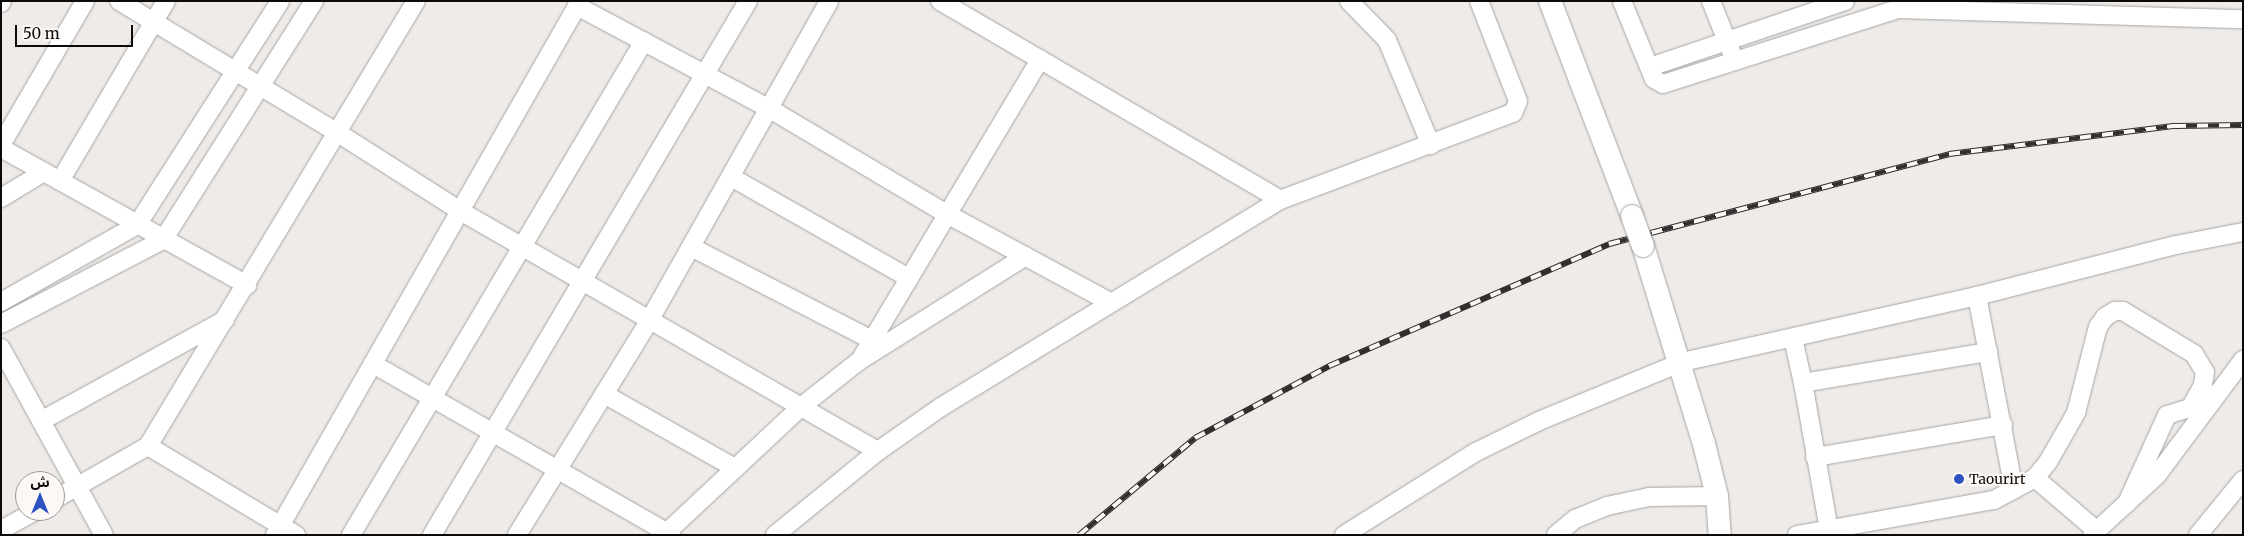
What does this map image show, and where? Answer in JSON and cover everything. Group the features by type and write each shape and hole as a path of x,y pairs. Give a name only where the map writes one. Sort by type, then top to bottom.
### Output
{"main road":[{"path":"1550,1 1643,246 1682,362 1717,496 1720,535"}],"street":[{"path":"86,1 1,146 162,240 247,285"},
{"path":"119,1 260,89 338,133 462,212 649,321 802,406 878,452"},
{"path":"60,182 166,1"},
{"path":"1,302 137,225 237,73 280,1"},
{"path":"1,324 162,240 260,89 314,1"},
{"path":"65,494 148,446 226,320 416,1"},
{"path":"432,535 748,1"},
{"path":"517,535 649,321 770,109 829,1"},
{"path":"940,1 1280,200"},
{"path":"1350,1 1386,40 1431,145"},
{"path":"776,535 878,452 1009,363 1280,200 1513,113 1518,108 1518,101 1479,1"},
{"path":"1622,1 1654,79 1663,84 1898,5 2084,7 2243,18"},
{"path":"1711,1 1735,60"},
{"path":"1650,67 1726,40 1794,9 1845,1"},
{"path":"278,530 372,364 462,212 579,4 644,42 770,109 947,214 1110,302"},
{"path":"1794,9 1806,37"},
{"path":"351,535 644,42"},
{"path":"860,361 1040,59"},
{"path":"1,198 44,172"},
{"path":"731,177 909,278"},
{"path":"1344,535 1476,452 1539,422 1682,362 1977,296 2138,254 2243,232"},
{"path":"691,247 872,340"},
{"path":"372,364 558,469 667,534 802,406 860,361 1026,256"},
{"path":"1977,296 2014,490"},
{"path":"1797,535 1994,500 2035,478 2076,413 2098,327 2110,313 2123,311 2194,354 2205,372 2203,385 2190,408 2167,415 2127,503"},
{"path":"41,422 226,320"},
{"path":"1793,338 1803,383 1829,530"},
{"path":"1,348 41,422 79,486 104,535"},
{"path":"1803,383 1988,352"},
{"path":"2035,478 2094,533 2157,475 2243,360"},
{"path":"604,394 735,468"},
{"path":"1815,457 2003,425"},
{"path":"148,446 278,530 296,535"},
{"path":"2198,535 2243,480"},
{"path":"1556,535 1576,519 1607,506 1649,497 1717,496"},
{"path":"1,530 17,521"}],"railway":[{"path":"1079,535 1195,438 1329,366 1609,244 1949,154 2175,126 2243,125"}],"place":[{"name":"Taourirt","path":"1959,479"}]}
